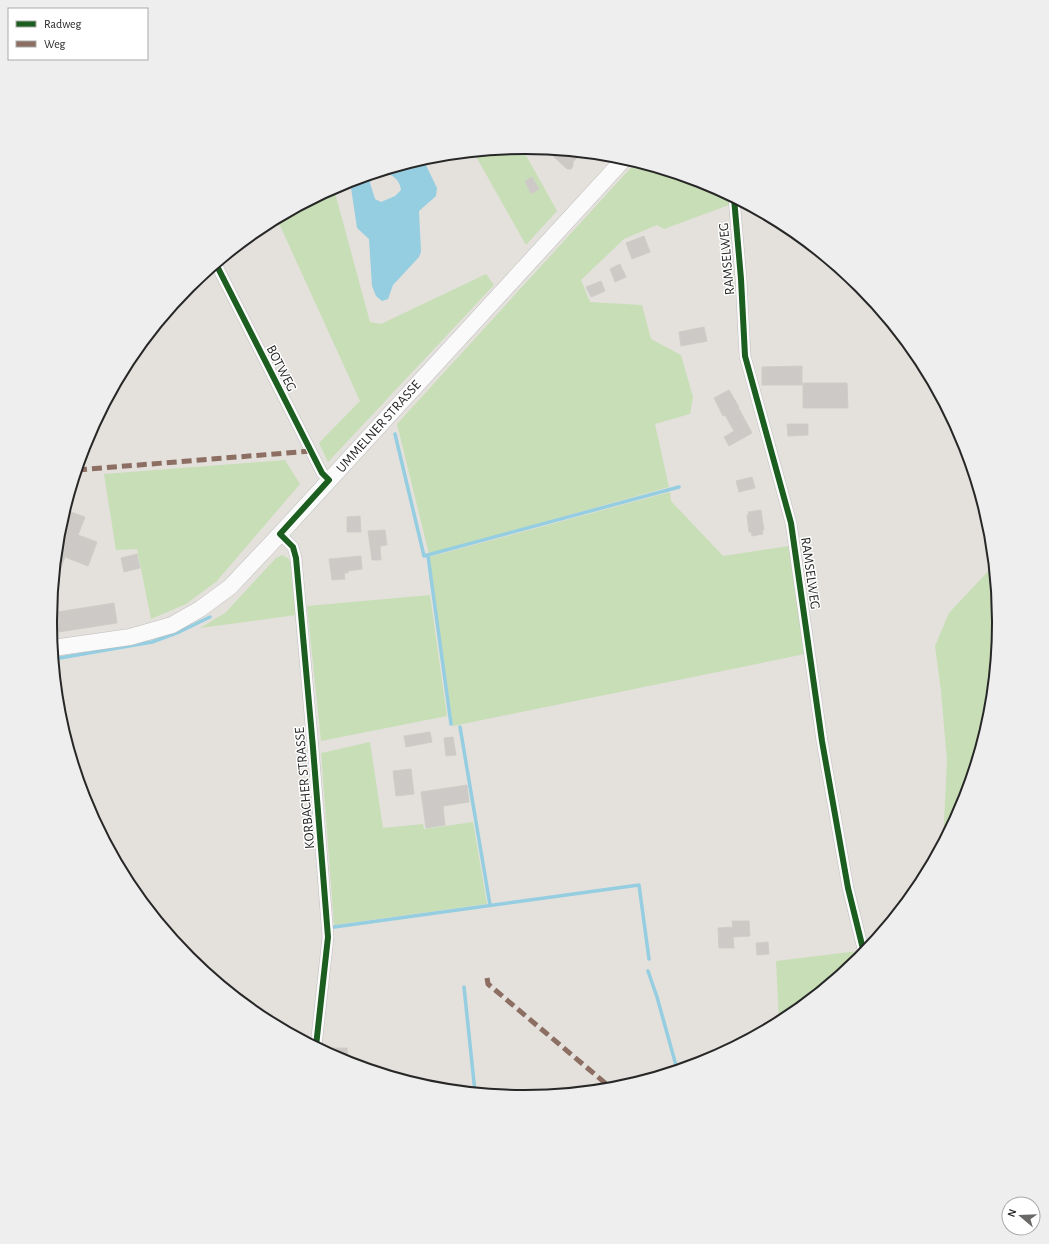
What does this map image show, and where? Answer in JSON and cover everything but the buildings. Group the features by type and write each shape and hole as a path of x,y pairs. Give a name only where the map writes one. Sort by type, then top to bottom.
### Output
{"main road":[{"name":"UMMELNER STRASSE","path":"58,647 130,637 152,632 172,625 200,609 230,587 620,164"}],"street":[{"name":"RAMSELWEG","path":"734,205 745,356 791,523 825,757 848,888 862,945"},
{"name":"BOTWEG","path":"218,269 322,473 328,480"},
{"name":"KORBACHER STRASSE","path":"280,534 293,547 296,558 314,748 327,921 328,937 317,1040"}],"green space":[{"path":"525,154 557,211 526,245 476,157"},
{"path":"632,167 675,179 729,202 729,205 664,229 657,225 624,239 581,280 590,302 642,305 651,339 681,355 693,397 690,414 655,424 669,487 429,554 397,424"},
{"path":"336,195 370,322 381,324 486,274 494,285 328,462 319,443 360,401 279,224"},
{"path":"285,460 300,484 216,582 186,604 151,619 137,549 116,550 104,474"},
{"path":"670,492 671,501 723,556 789,546 805,654 453,726 429,557"},
{"path":"282,555 288,558 292,565 296,615 200,628 225,613 276,558"},
{"path":"989,570 992,622 991,653 983,713 967,772 944,830 947,761 941,691 935,646 949,613"},
{"path":"430,595 447,716 321,741 307,606"},
{"path":"370,742 383,828 423,824 424,829 473,822 487,904 334,925 321,753"},
{"path":"857,951 809,993 779,1014 776,961"}],"water":[{"path":"426,165 437,188 436,196 419,211 421,252 419,257 393,285 388,299 382,301 376,296 372,286 369,239 357,228 351,188 372,180 370,183 375,199 381,202 395,196 401,190 398,181 389,174"}],"waterway":[{"path":"395,434 424,556 679,487"},
{"path":"428,556 451,724"},
{"path":"59,658 152,642 179,632 210,617"},
{"path":"460,727 490,905"},
{"path":"334,927 639,885 649,959"},
{"path":"648,971 657,997 676,1065"},
{"path":"464,987 474,1087"}],"marked path":[{"path":"83,470 311,451"},
{"path":"487,978 488,984 605,1083"}],"cycle path":[{"path":"735,205 741,279 745,356 791,523 822,741 848,888 862,945"},
{"path":"218,269 322,473 329,480 280,534 293,547 296,558 328,937 317,1040"}]}
